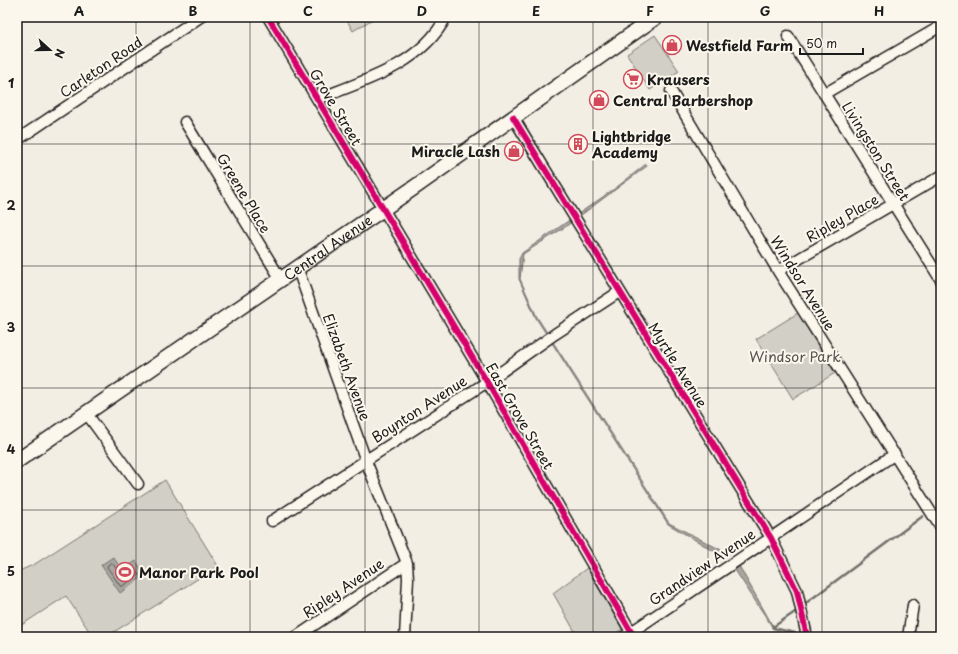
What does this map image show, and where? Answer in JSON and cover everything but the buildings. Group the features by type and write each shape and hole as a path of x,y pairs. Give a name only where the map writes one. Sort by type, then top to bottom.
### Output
{"main road":[{"name":"Central Avenue","path":"17,461 87,414 656,17"}],"street":[{"name":"Carleton Road","path":"17,140 200,17"},
{"name":"Grove Street","path":"268,17 383,208"},
{"path":"317,99 383,74 405,60 429,39 442,25 446,17"},
{"path":"824,94 941,26"},
{"name":"Livingston Street","path":"788,36 941,280"},
{"name":"Windsor Avenue","path":"671,91 778,271 941,528"},
{"name":"Myrtle Avenue","path":"513,117 771,538 797,591 806,632"},
{"name":"Greene Place","path":"185,122 280,278"},
{"name":"Ripley Place","path":"778,271 941,176"},
{"name":"East Grove Street","path":"383,208 487,382 630,635"},
{"name":"Elizabeth Avenue","path":"297,267 366,461 407,563 408,579 405,637"},
{"name":"Boynton Avenue","path":"272,521 487,382 555,334 619,292"},
{"path":"87,414 138,484"},
{"name":"Grandview Avenue","path":"630,635 895,454"},
{"name":"Ripley Avenue","path":"296,637 407,563"},
{"path":"908,637 914,605"}],"green space":[{"path":"345,17 376,17 353,31"},
{"path":"655,35 679,71 650,90 627,54"},
{"name":"Windsor Park","path":"798,313 835,373 793,399 756,339"},
{"path":"165,480 218,566 106,637 93,637 66,596 17,628 17,572 35,564"},
{"path":"587,568 622,629 610,637 578,637 553,593"}],"water":[{"path":"646,164 647,166 565,227 523,254 520,279 537,317 669,523 729,554 724,557 668,524 536,318 519,279 519,259 522,253 617,187"},
{"name":"Manor Park Pool","path":"113,557 121,568 124,569 136,561 145,575 120,593 101,565"},
{"path":"738,564 769,619 773,628 733,567"}],"waterway":[{"path":"806,603 923,516"},
{"path":"773,627 795,612"},
{"path":"772,625 773,628 795,633"}],"cycle path":[{"path":"268,17 487,382 634,637"},
{"path":"513,117 771,538 797,591 806,632"}],"place":[{"name":"Westfield Farm","path":"672,45"},
{"name":"Krausers","path":"633,79"},
{"name":"Central Barbershop","path":"599,100"},
{"name":"Lightbridge Academy","path":"578,144"},
{"name":"Miracle Lash","path":"514,151"},
{"name":"Manor Park Pool","path":"125,572"}]}
